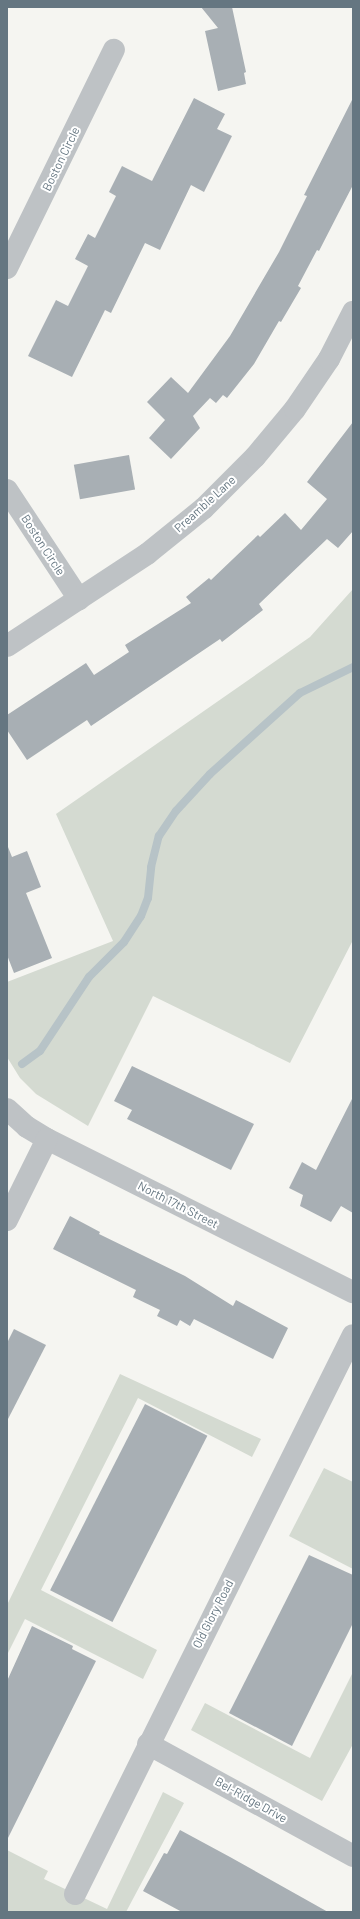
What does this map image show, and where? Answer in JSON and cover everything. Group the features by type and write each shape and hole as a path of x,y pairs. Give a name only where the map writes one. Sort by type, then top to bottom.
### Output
{"street":[{"name":"Boston Circle","path":"7,268 114,50"},
{"name":"Preamble Lane","path":"7,646 147,554 204,508 255,457 295,409 329,359 353,312"},
{"name":"Boston Circle","path":"7,490 79,599"},
{"name":"North 17th Street","path":"7,1109 27,1127 47,1139 353,1292"},
{"path":"7,1220 47,1139"},
{"name":"Old Glory Road","path":"75,1894 148,1744 353,1335"},
{"name":"Bel-Ridge Drive","path":"148,1744 353,1856"}],"shaded area":[{"path":"353,589 353,940 290,1063 153,996 88,1126 36,1094 20,1078 7,1057 7,982 113,941 56,814 310,637"},
{"path":"120,1374 261,1439 252,1457 138,1398 41,1590 157,1650 143,1679 25,1619 7,1655 7,1605"},
{"path":"324,1468 353,1482 353,1569 289,1536"},
{"path":"353,1672 353,1744 322,1801 191,1730 205,1703 310,1758"},
{"path":"163,1792 184,1803 126,1912 7,1912 7,1850 48,1871 44,1879 107,1909"}],"building":[{"path":"201,7 232,7 246,72 244,73 246,84 218,91 205,31 218,28"},
{"path":"194,98 225,114 217,129 232,136 204,192 191,185 160,250 145,243 111,313 105,310 72,377 28,356 56,300 68,306 88,266 75,259 88,234 95,238 116,196 109,192 122,166 152,181"},
{"path":"353,98 353,185 319,251 317,250 298,286 301,288 281,322 279,321 254,364 227,398 223,395 216,403 210,398 193,416 200,428 171,459 149,438 165,420 147,402 171,377 188,393 230,336 279,252 307,196 304,195"},
{"path":"353,422 353,531 338,548 327,539 259,604 263,610 222,642 220,639 91,726 87,720 27,760 7,730 7,715 86,663 94,675 129,652 125,645 191,603 186,597 209,578 211,580 258,535 260,537 285,513 301,530 327,499 307,482"},
{"path":"129,455 135,489 80,499 74,465"},
{"path":"8,847 12,857 27,851 41,887 26,893 52,958 14,973 7,955"},
{"path":"132,1066 254,1124 231,1170 127,1119 132,1110 114,1101"},
{"path":"353,1097 353,1213 341,1206 331,1222 300,1206 303,1195 289,1188 302,1162 316,1170"},
{"path":"70,1216 100,1232 99,1234 185,1276 233,1306 236,1300 288,1328 273,1359 194,1319 190,1326 180,1320 177,1326 157,1316 160,1310 133,1297 136,1290 53,1249"},
{"path":"14,1329 46,1345 7,1421 7,1343"},
{"path":"145,1404 207,1436 112,1622 50,1590"},
{"path":"309,1555 353,1575 353,1623 292,1746 229,1713"},
{"path":"32,1626 73,1646 72,1649 96,1661 7,1840 7,1681"},
{"path":"180,1830 328,1912 182,1912 143,1891 164,1853 167,1854"}],"waterway":[{"path":"22,1064 40,1051 89,977 124,942 141,916 148,898 151,867 159,836 176,811 210,774 300,693 353,667"}]}
